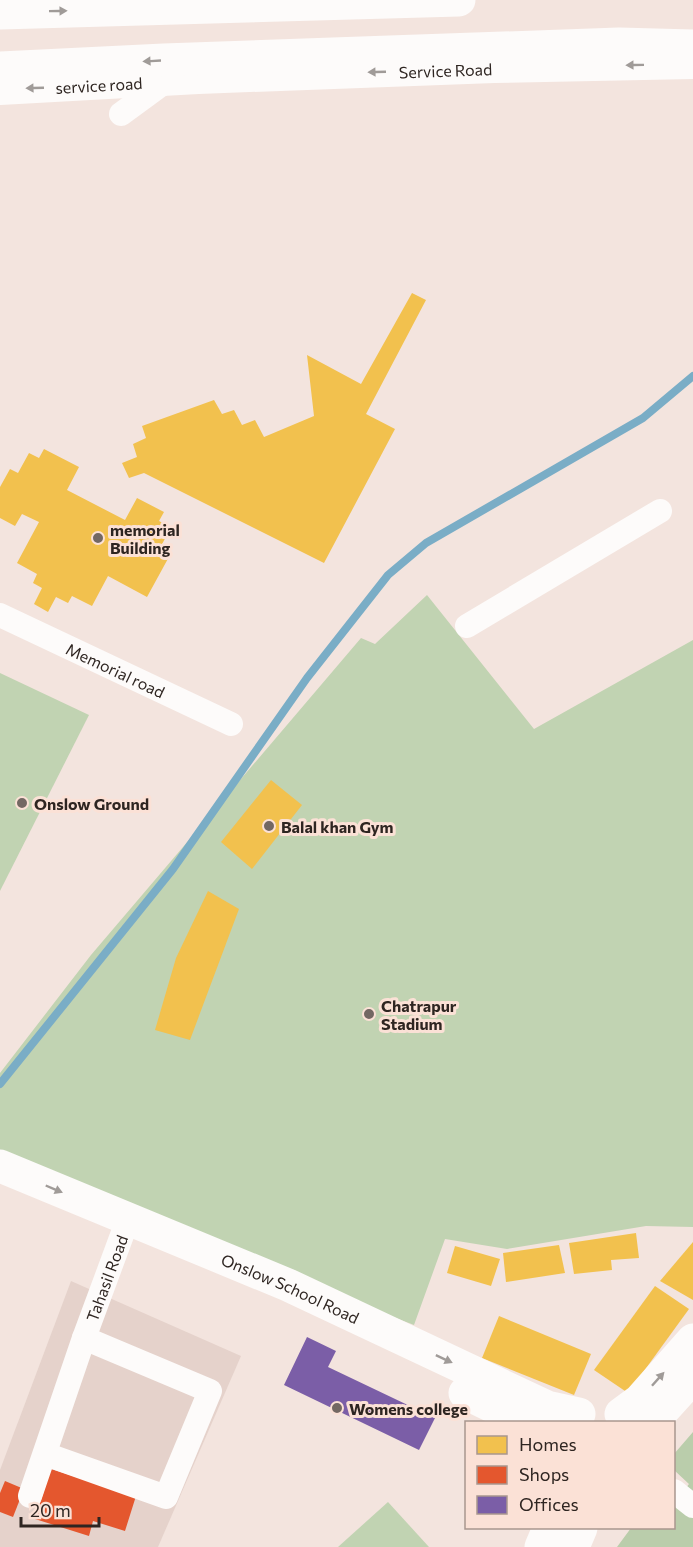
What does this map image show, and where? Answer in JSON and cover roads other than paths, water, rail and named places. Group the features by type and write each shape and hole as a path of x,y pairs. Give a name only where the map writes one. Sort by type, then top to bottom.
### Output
{"main road":[{"path":"0,12 459,0"},
{"path":"0,68 619,44 693,45"},
{"name":"Onslow School Road","path":"0,1166 124,1229 327,1324 523,1421"},
{"name":"Onslow School Road","path":"0,1191 124,1229 288,1285 573,1418"},
{"path":"573,1418 593,1409 607,1409 626,1418 693,1340"},
{"path":"655,1421 693,1377"},
{"path":"541,1547 548,1529"},
{"path":"573,1547 580,1529"}],"street":[{"name":"Service Road","path":"198,79 494,68 693,64"},
{"name":"service road","path":"0,90 198,79"},
{"path":"121,114 166,81"},
{"path":"467,626 660,512"},
{"name":"Memorial road","path":"0,615 231,724"},
{"name":"Tahasil Road","path":"30,1496 124,1229"},
{"path":"45,1454 166,1497 210,1391 84,1338"},
{"path":"675,1492 693,1506"}],"waterway":[{"path":"0,1084 173,869 307,678 388,575 426,543 643,418 693,376"}],"place":[{"name":"memorial Building","path":"98,538"},
{"name":"Onslow Ground","path":"22,803"},
{"name":"Balal khan Gym","path":"269,826"},
{"name":"Chatrapur Stadium","path":"369,1014"},
{"name":"Womens college","path":"337,1408"}]}
